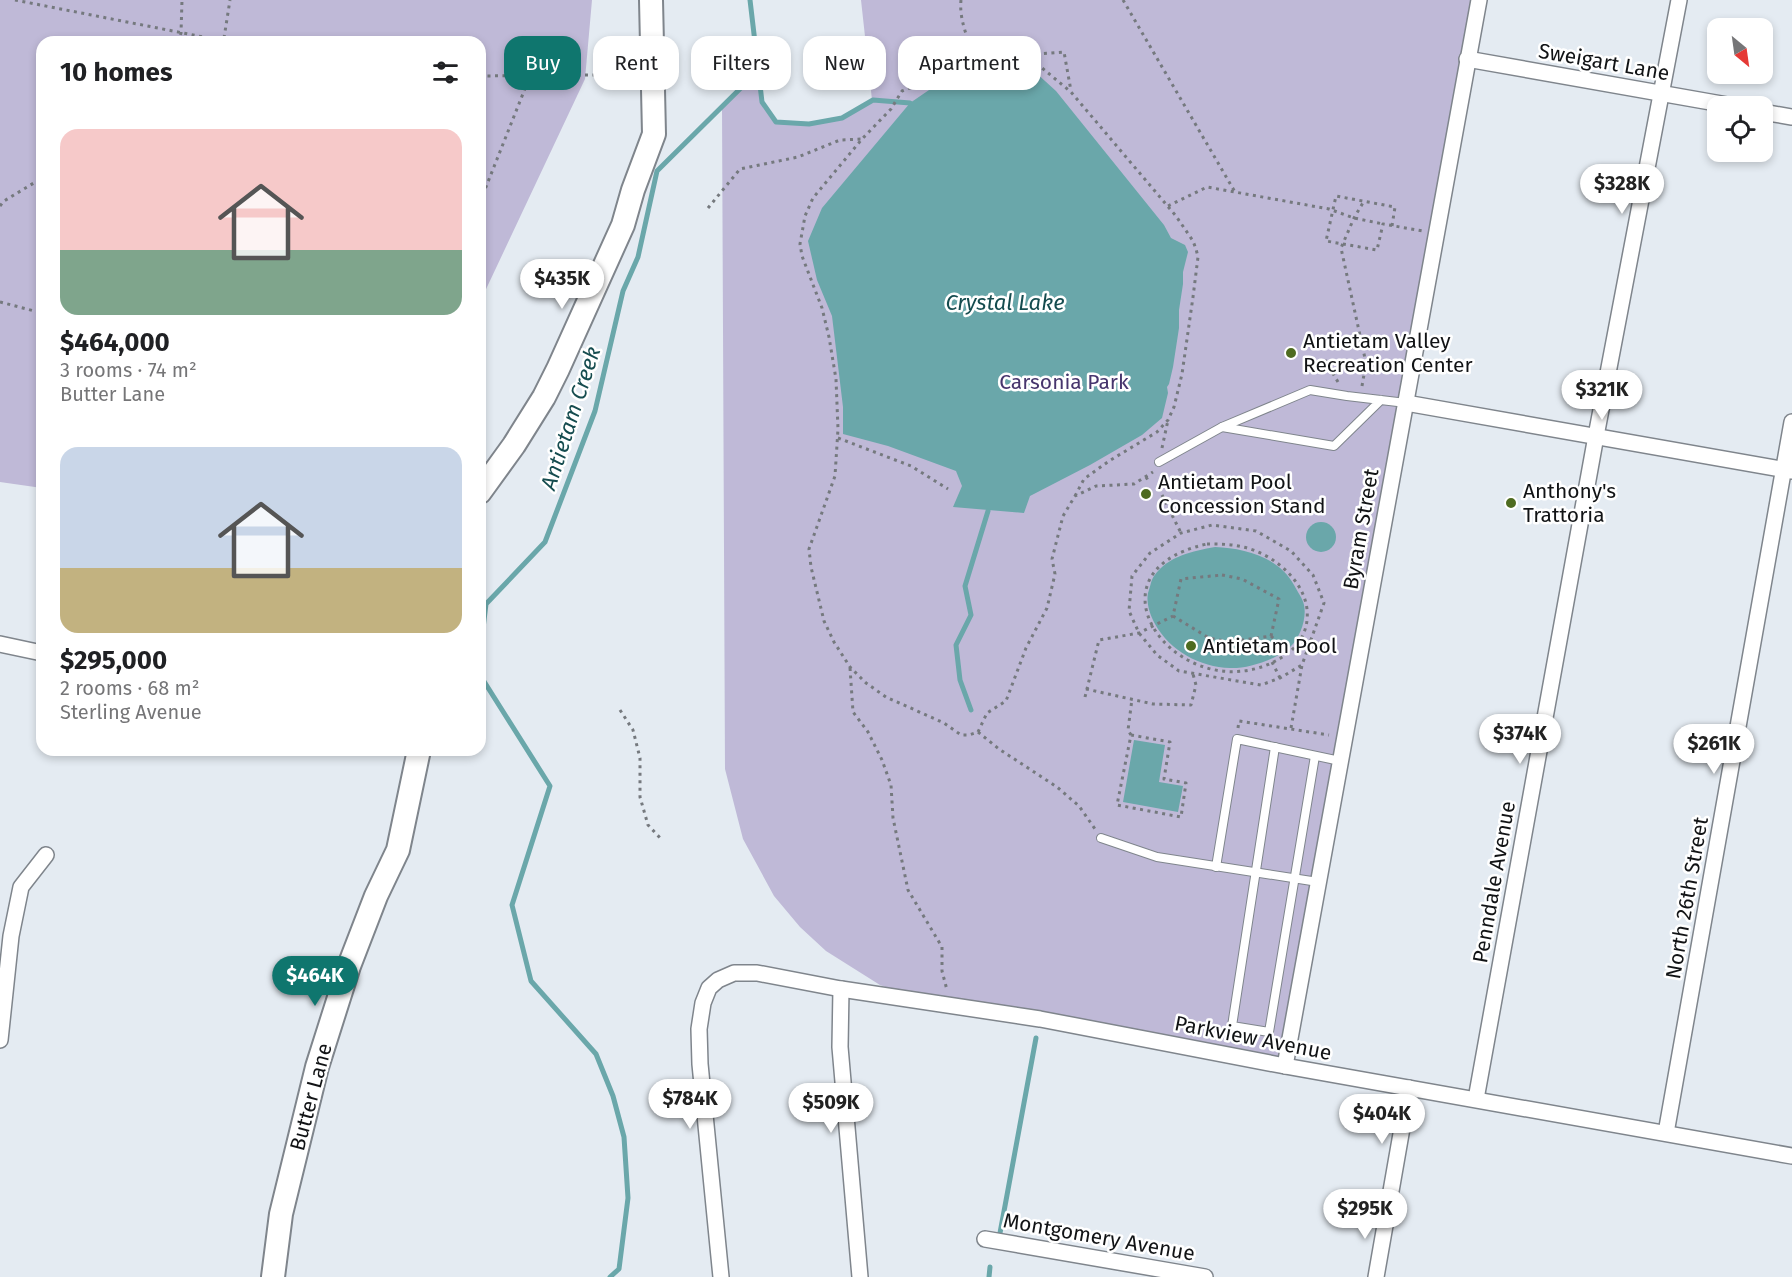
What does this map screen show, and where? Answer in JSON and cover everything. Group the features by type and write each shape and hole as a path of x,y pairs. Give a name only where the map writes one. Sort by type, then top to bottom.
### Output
{"street":[{"path":"486,484 528,424 558,369 623,225 633,190 654,134 651,0"},
{"name":"Byram Street","path":"1285,1066 1479,0"},
{"name":"Penndale Avenue","path":"1476,1099 1596,436 1663,94 1679,0"},
{"name":"Sweigart Lane","path":"1467,59 1707,102"},
{"path":"1773,114 1792,117"},
{"path":"1406,403 1788,470"},
{"name":"North 26th Street","path":"1666,1133 1788,470 1792,422"},
{"path":"0,644 36,652"},
{"name":"Butter Lane","path":"273,1277 281,1214 317,1067 349,966 375,896 398,850 418,756"},
{"path":"0,1040 6,935 21,887 46,855"},
{"name":"Parkview Avenue","path":"721,1277 700,1064 699,1029 703,1003 709,988 718,980 734,973 757,973 841,989 1040,1018 1285,1066 1792,1156"},
{"path":"841,989 840,1047 860,1277"},
{"path":"1376,1277 1409,1088"},
{"name":"Montgomery Avenue","path":"985,1239 1205,1277"}],"lane":[{"path":"1159,462 1222,427 1310,390 1406,403"},
{"path":"1222,427 1334,446 1381,400"},
{"path":"1216,867 1237,739 1340,761"},
{"path":"1275,747 1232,1026 1269,1032 1315,756"},
{"path":"1101,838 1157,857 1318,882"}],"path":[{"path":"15,0 197,36"},
{"path":"180,36 182,0"},
{"path":"224,36 230,0"},
{"path":"962,0 960,7 968,36"},
{"path":"1123,0 1234,192"},
{"path":"581,75 597,75 652,28"},
{"path":"1041,54 1064,52 1071,92"},
{"path":"1041,67 1071,92 1168,206 1193,241 1198,257 1182,374 1174,407 1168,420 1158,469 1134,484 1096,486 1074,496"},
{"path":"486,76 504,76"},
{"path":"486,187 524,90"},
{"path":"904,90 891,109 861,139 813,198 805,216 800,244 802,256 822,308 836,379 838,438 835,476 809,549 811,567 824,621 850,667 866,683 886,697 944,723 961,735 978,732 987,713 1006,701 1026,648 1047,608 1055,574 1052,559 1064,516 1084,478 1157,432 1168,420"},
{"path":"708,208 740,170 798,157 840,140 861,139"},
{"path":"0,206 4,201 36,182"},
{"path":"1168,206 1207,188 1333,210 1353,218 1437,234"},
{"path":"1383,224 1377,250 1326,241 1336,196 1395,207 1392,226"},
{"path":"1360,398 1366,363 1341,248 1353,218 1364,201"},
{"path":"0,302 36,313"},
{"path":"1325,360 1347,396"},
{"path":"838,438 911,466 948,489"},
{"path":"1146,477 1149,482"},
{"path":"1162,495 1182,533"},
{"path":"1291,728 1302,665 1324,603 1313,575 1291,551 1256,531 1212,525 1182,533 1150,553 1132,576 1129,611 1139,633 1157,655 1179,671 1261,685 1280,678 1302,665"},
{"path":"1207,544 1246,547 1265,555 1290,574 1297,583 1307,603 1307,625 1302,637 1289,653 1260,668 1235,672 1198,666 1175,653 1151,626 1145,604 1145,593 1149,581 1160,565 1173,556 1207,544"},
{"path":"1173,616 1181,579 1222,575 1242,579 1279,599 1271,636"},
{"path":"1084,697 1099,640 1139,633 1173,616"},
{"path":"1173,616 1209,638 1229,642 1271,636"},
{"path":"1271,636 1289,653"},
{"path":"1302,637 1310,642"},
{"path":"1272,662 1280,678"},
{"path":"850,667 853,712 868,732 891,785 893,818 908,890 942,947 942,970 952,1006"},
{"path":"1222,679 1223,671"},
{"path":"1086,689 1153,704 1191,705 1196,685 1193,674"},
{"path":"1131,735 1170,742 1164,779 1186,783 1181,817 1117,805 1131,735 1128,730 1132,699"},
{"path":"620,710 633,730 640,759 640,797 648,825 662,840"},
{"path":"1237,739 1239,721 1345,738"},
{"path":"978,732 999,750 1057,787 1079,806 1101,838"}],"green space":[{"path":"0,0 592,0 585,79 581,87 581,36 504,36 504,90 580,90 486,289 486,36 36,36 36,487 0,482"},
{"name":"Carsonia Park","path":"861,0 1479,0 1285,1066 931,1004 880,985 826,951 800,927 774,896 743,839 725,769 722,108 740,90 760,90 762,102 776,122 809,124 842,118 872,100 871,90 886,90 886,36 865,36"}],"water":[{"name":"Crystal Lake","path":"1041,77 1056,91 1164,225 1171,238 1185,245 1188,252 1183,272 1179,328 1173,367 1162,418 1142,435 1030,496 1024,513 953,507 962,486 956,471 888,446 843,434 843,407 832,316 817,280 808,241 822,208 910,103 929,90 1041,90"},
{"path":"1321,522 1332,526 1336,537 1332,548 1321,552 1310,548 1306,537 1310,526"},
{"path":"1215,547 1237,549 1260,556 1279,567 1294,585 1305,610 1302,628 1297,638 1285,651 1253,665 1237,668 1219,667 1187,656 1177,650 1161,634 1148,605 1148,593 1154,576 1174,559"},
{"path":"1134,740 1165,745 1159,782 1183,786 1178,812 1123,802"}],"waterway":[{"path":"750,0 762,102 776,122 809,124 842,118 873,100 910,103"},
{"name":"Antietam Creek","path":"486,604 545,542 595,411 623,291 638,257 657,171 739,90"},
{"path":"971,710 960,680 956,645 971,615 965,586 988,511"},
{"name":"Antietam Creek","path":"486,685 550,786 512,905 531,981 596,1054 613,1096 624,1137 628,1198 619,1269 610,1277"},
{"path":"1000,1233 1036,1038"},
{"path":"989,1277 990,1267"}],"place":[{"name":"Antietam Valley Recreation Center","path":"1291,353"},
{"name":"Antietam Pool Concession Stand","path":"1146,494"},
{"name":"Anthony's Trattoria","path":"1511,503"},
{"name":"Antietam Pool","path":"1191,646"}]}
